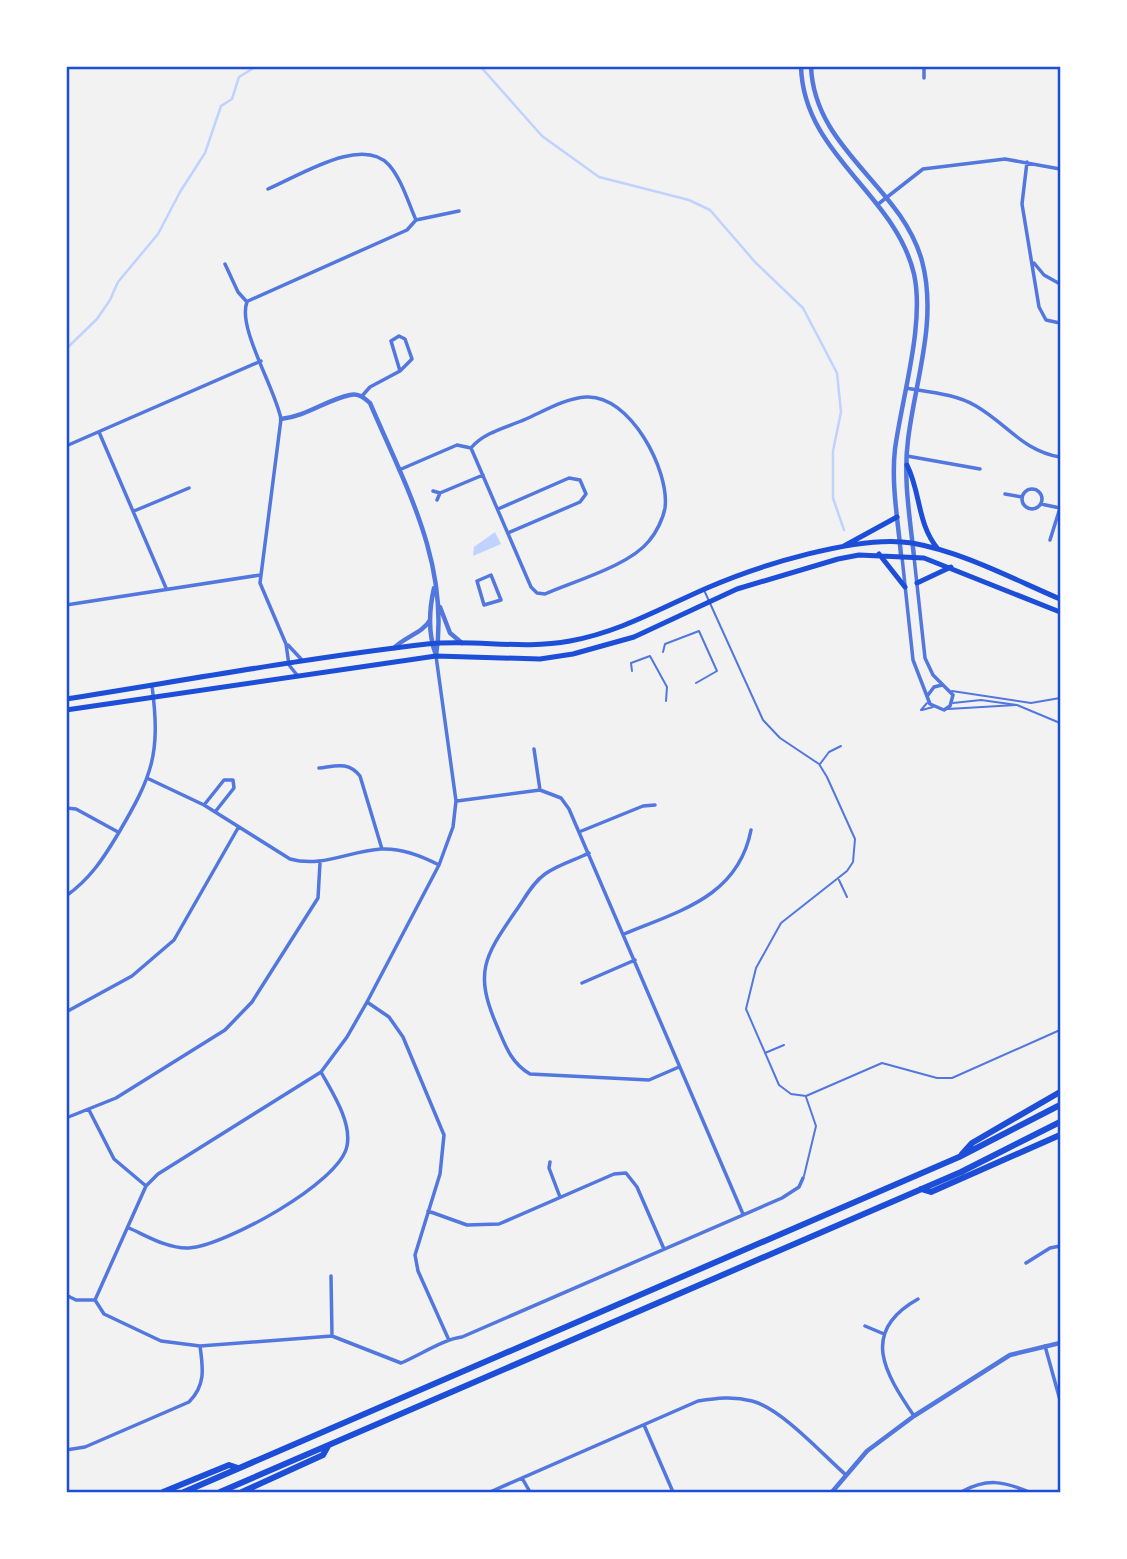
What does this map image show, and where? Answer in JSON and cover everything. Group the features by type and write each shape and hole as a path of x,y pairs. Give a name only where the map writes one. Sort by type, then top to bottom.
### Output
{"highway":[{"path":"959,1157 972,1143 1060,1093"},
{"path":"184,1493 959,1157 1060,1105"},
{"path":"220,1493 994,1157 1060,1122"},
{"path":"921,1189 931,1192 942,1188 1060,1135"},
{"path":"242,1493 323,1455 329,1444"},
{"path":"163,1493 229,1465 240,1468"}],"main road":[{"path":"906,465 914,478 920,514 928,536 939,550"},
{"path":"841,548 897,517"},
{"path":"66,699 345,654 435,644 516,647 585,638 627,625 704,589 746,573 841,548 900,542 939,550 1060,599"},
{"path":"879,554 905,587"},
{"path":"66,710 436,656 540,659 573,654 634,637 709,600 838,559 879,554 914,557 951,568 1059,612"},
{"path":"917,583 951,568"}],"street":[{"path":"801,66 807,105 819,132 900,237 916,284 916,317 895,451 897,517 913,660 928,699 933,707 944,710 953,703 952,691 933,675 925,658 906,465 928,307 924,270 906,223 830,132 818,107 811,66"},
{"path":"925,66 925,78"},
{"path":"268,189 350,153 372,153 387,162 396,173 416,220"},
{"path":"877,205 923,169 996,159 1027,161 1060,169"},
{"path":"1027,161 1022,198 1040,311 1046,320 1060,323"},
{"path":"247,302 407,230 416,220 459,211"},
{"path":"1033,261 1044,275 1060,284"},
{"path":"225,264 238,292 247,302"},
{"path":"247,302 244,320 277,401 281,419 260,583 286,644 289,665 297,675"},
{"path":"362,396 370,387 400,371 412,359 405,339 399,336 391,341 400,371"},
{"path":"66,446 261,361"},
{"path":"905,388 945,394 976,405 1021,444 1044,454 1060,457"},
{"path":"281,419 307,414 352,394 362,396 370,403 429,541 439,603 450,633 464,644"},
{"path":"587,397 610,402 629,415 641,431 663,488 665,507 649,541 636,553 545,594 537,593 531,587 471,448 482,437 587,397"},
{"path":"99,432 166,588"},
{"path":"399,470 457,445 471,448"},
{"path":"907,456 980,469"},
{"path":"433,491 440,493 484,475"},
{"path":"498,509 569,478 580,480 585,486 586,494 580,502 508,533"},
{"path":"134,512 189,488"},
{"path":"1029,489 1035,489 1042,496 1041,504 1035,509 1028,508 1022,497 1029,489"},
{"path":"437,500 440,493"},
{"path":"1005,494 1022,497"},
{"path":"1041,504 1060,508 1050,540"},
{"path":"66,605 260,575"},
{"path":"491,575 501,600 481,604 477,581 491,575"},
{"path":"95,1300 146,1186 158,1174 321,1072 347,1037 367,1002 439,865 451,836 456,801 430,619 435,584"},
{"path":"435,644 439,603"},
{"path":"393,649 402,640 426,626 430,619"},
{"path":"286,644 305,662"},
{"path":"66,896 90,877 149,779 155,743 152,685"},
{"path":"928,699 932,689 942,685"},
{"path":"534,749 540,790"},
{"path":"319,768 346,764 360,776 382,849"},
{"path":"149,779 204,805 290,859 306,864 382,849 421,856 439,865"},
{"path":"204,805 224,780 233,780 234,789 215,812"},
{"path":"456,801 540,790 561,799 589,853 743,1214"},
{"path":"579,832 643,806 655,806"},
{"path":"66,808 76,809 119,832"},
{"path":"66,1012 132,976 174,940 238,828"},
{"path":"624,934 714,894 734,872 748,844 751,830"},
{"path":"589,853 545,874 535,883 490,948 482,978 490,1011 514,1061 530,1074 649,1080 680,1066"},
{"path":"66,1118 116,1098 225,1030 252,1002 318,898 320,863"},
{"path":"582,983 635,960"},
{"path":"367,1002 397,1026 444,1135 440,1174 417,1245 416,1262 448,1338"},
{"path":"128,1227 173,1247 191,1248 254,1223 297,1197 329,1172 341,1160 347,1147 347,1128 321,1072"},
{"path":"89,1110 114,1159 146,1186"},
{"path":"550,1162 549,1168 560,1197"},
{"path":"428,1211 467,1226 499,1224 614,1174 626,1173 637,1188 664,1249"},
{"path":"95,1300 104,1314 161,1342 200,1346 332,1336 401,1363 435,1349 448,1338 462,1337 790,1194 799,1187 803,1178"},
{"path":"1026,1263 1060,1245"},
{"path":"331,1276 332,1336"},
{"path":"66,1295 76,1300 95,1300"},
{"path":"914,1416 883,1364 884,1334 892,1318 918,1299"},
{"path":"866,1326 884,1334"},
{"path":"832,1493 875,1444 914,1416 1010,1355 1060,1343"},
{"path":"66,1450 85,1447 189,1402 199,1392 203,1380 200,1346"},
{"path":"1045,1346 1060,1400"},
{"path":"490,1493 698,1401 726,1396 754,1401 774,1413 846,1475"},
{"path":"644,1425 673,1493"},
{"path":"522,1478 530,1493"},
{"path":"961,1493 976,1484 992,1480 1029,1493"}],"lane":[{"path":"704,589 763,720 775,734 819,764 855,839 853,862 839,880 801,904 781,923 756,968 746,1009 784,1091 806,1096 882,1063 937,1078 952,1078 1060,1030"},
{"path":"663,652 665,644 699,631 717,671 696,683"},
{"path":"632,671 631,663 650,656 667,687 666,701"},
{"path":"952,691 1031,703 1060,698"},
{"path":"928,699 921,710 933,707"},
{"path":"953,703 981,699 1017,705 1060,723"},
{"path":"944,710 1017,705"},
{"path":"819,764 829,752 841,746"},
{"path":"839,880 847,897"},
{"path":"765,1054 783,1045"},
{"path":"803,1178 816,1126 806,1096"}],"water":[{"path":"495,532 501,544 473,556 474,547"}],"waterway":[{"path":"66,349 97,319 118,282 158,234 205,153 221,106 232,99 239,77 257,66"},
{"path":"480,66 542,136 599,177 689,200 710,210 755,262 803,308 837,373 841,412 833,451 833,498 844,530"}]}
